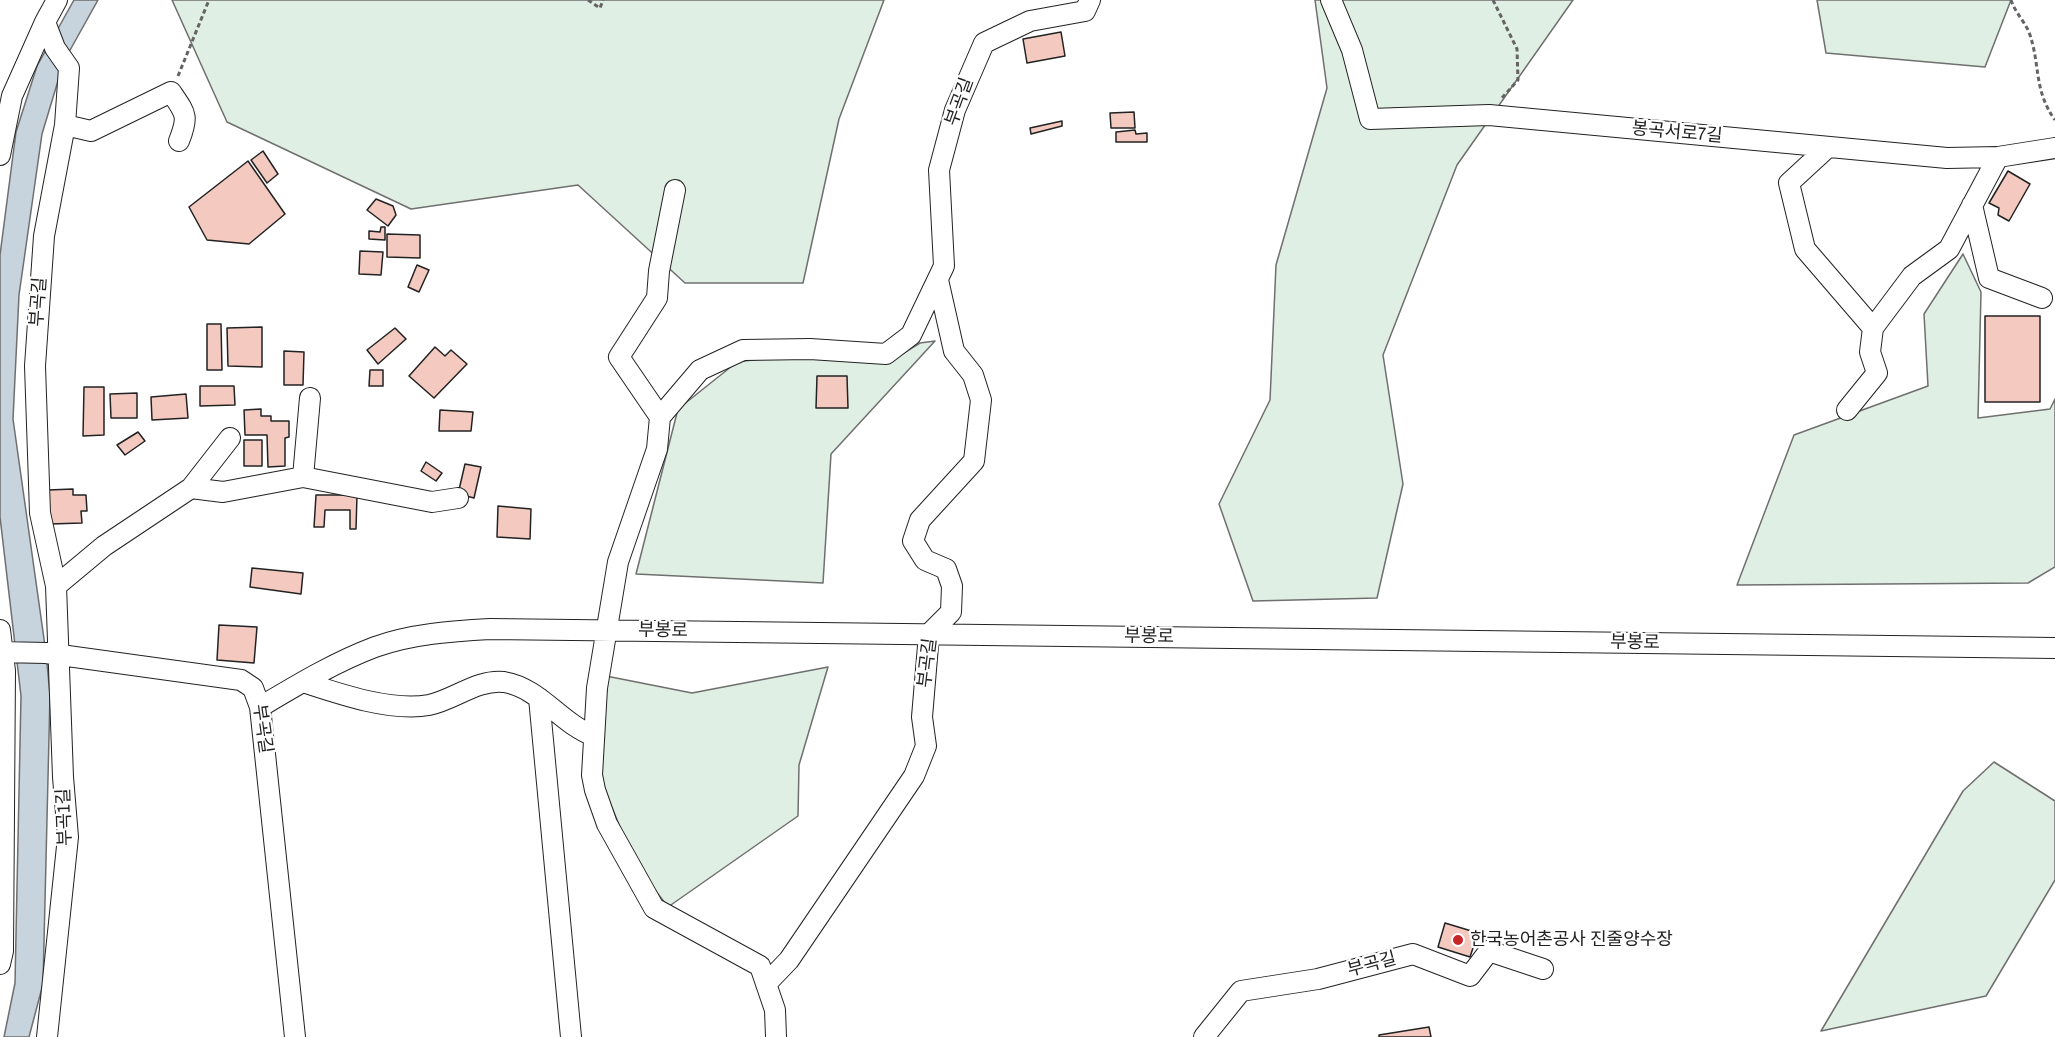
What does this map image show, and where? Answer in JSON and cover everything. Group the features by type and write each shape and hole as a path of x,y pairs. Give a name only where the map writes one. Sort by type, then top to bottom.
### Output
{"street":[{"path":"0,155 12,96 57,0"},
{"name":"부곡길","path":"660,417 700,370 744,350 810,349 886,354 911,335 944,266 939,170 955,110 984,43 1030,21 1085,10 1090,0"},
{"name":"봉곡서로7길","path":"1331,0 1352,50 1370,119 1489,115 1947,158 1998,157 2055,148"},
{"name":"부곡길","path":"45,22 55,48 69,68 65,125 44,236 35,366 40,513 56,586 53,654 241,680 253,688 260,707 295,1037"},
{"path":"65,125 91,131 171,92 185,112 187,121 179,141"},
{"path":"1827,148 1789,183 1805,249 1873,328"},
{"path":"1847,410 1877,373 1870,352 1873,328 1912,276 1949,249 1998,157"},
{"path":"675,190 659,271 657,298 618,357 660,417 657,449 618,562 604,631 592,775 594,790 607,824 654,908 760,966 775,1010 776,1037"},
{"path":"1972,206 1989,278 2042,298"},
{"name":"부곡길","path":"766,984 789,960 914,776 926,746 922,717 929,634 951,612 952,586 946,569 925,560 912,541 920,520 974,461 981,400 973,375 954,351 938,280"},
{"path":"303,477 310,398"},
{"path":"56,586 104,546 191,488 230,438"},
{"path":"191,488 223,492 303,477 432,502 458,498"},
{"name":"부봉로","path":"260,707 303,682 377,646 443,632 490,629 2055,648"},
{"path":"0,630 6,652 3,951 0,964"},
{"path":"6,652 53,654"},
{"name":"부곡1길","path":"47,1037 68,837 53,654"},
{"path":"303,682 346,696 408,706 442,701 477,686 495,682 510,684 539,698 569,723 594,736"},
{"path":"539,698 571,1037"},
{"name":"부곡길","path":"1204,1037 1241,991 1318,979 1413,954 1470,976 1489,951 1543,969"}],"path":[{"path":"171,92 208,0"},
{"path":"588,0 600,8 603,0"},
{"path":"1489,115 1518,80 1517,49 1493,0"},
{"path":"2011,0 2028,30 2036,58 2040,95 2055,120"}],"green space":[{"path":"172,0 884,0 839,119 803,283 685,283 578,185 411,209 227,122"},
{"path":"1315,0 1573,0 1457,165 1383,355 1403,484 1377,598 1253,601 1219,504 1270,400 1276,265 1327,88"},
{"path":"1817,0 2011,0 1985,67 1826,53"},
{"path":"1963,254 1981,292 1978,418 2050,409 2055,399 2055,567 2028,583 1737,585 1794,435 1928,386 1924,314"},
{"path":"935,341 831,454 823,583 636,574 678,409 737,362 799,354 902,354 920,343"},
{"path":"828,667 799,765 798,816 668,907 636,865 597,772 601,675 692,693"},
{"path":"1994,762 2055,801 2055,880 1986,996 1821,1031 1963,791"}],"shaded area":[{"path":"74,0 98,0 64,61 42,134 19,295 13,419 50,695 43,984 29,1037 4,1037 15,983 21,696 0,517 0,255 16,132 37,66"}],"building":[{"path":"1061,32 1065,56 1027,63 1023,39"},
{"path":"1134,112 1135,128 1111,128 1110,113"},
{"path":"1062,121 1062,126 1031,134 1030,128"},
{"path":"1135,130 1136,134 1147,133 1147,142 1116,142 1116,132"},
{"path":"263,151 278,174 267,183 251,160"},
{"path":"248,161 285,214 249,244 207,240 189,207"},
{"path":"2008,171 2030,184 2009,221 1998,215 1999,208 1989,203"},
{"path":"376,199 393,206 396,215 388,226 367,210"},
{"path":"381,227 385,227 385,240 369,239 369,231 380,232"},
{"path":"387,234 420,235 420,258 387,257"},
{"path":"360,251 383,252 381,275 359,274"},
{"path":"417,265 429,270 419,292 408,287"},
{"path":"1985,316 2040,316 2040,402 1985,402"},
{"path":"207,324 221,324 222,370 207,370"},
{"path":"262,327 262,367 228,366 227,328"},
{"path":"395,328 406,339 378,364 367,350"},
{"path":"435,347 445,356 451,350 467,364 434,398 409,376"},
{"path":"284,351 304,352 303,385 284,385"},
{"path":"370,370 383,370 383,386 369,386"},
{"path":"817,376 847,376 848,408 816,408"},
{"path":"200,386 234,386 235,405 200,406"},
{"path":"84,387 104,387 104,435 83,436"},
{"path":"137,393 137,418 111,418 110,394"},
{"path":"186,394 188,418 152,420 151,397"},
{"path":"261,409 261,416 271,416 271,421 289,421 289,437 285,438 285,466 268,467 267,435 245,435 244,410"},
{"path":"440,410 473,412 471,431 439,431"},
{"path":"138,432 145,441 125,455 117,445"},
{"path":"244,440 262,440 262,466 244,466"},
{"path":"426,462 442,473 436,481 421,471"},
{"path":"465,464 481,467 474,498 458,494"},
{"path":"73,489 73,495 86,495 87,511 81,511 82,523 50,524 48,490"},
{"path":"316,495 357,495 356,529 350,529 350,510 325,510 324,527 314,527"},
{"path":"498,506 531,509 530,539 497,537"},
{"path":"252,568 303,573 301,594 250,587"},
{"path":"219,625 257,627 254,663 217,660"},
{"name":"한국농어촌공사 진줄양수장","path":"1445,923 1478,933 1470,957 1438,947"},
{"path":"1429,1027 1431,1037 1379,1037 1379,1035"}],"place":[{"name":"한국농어촌공사 진줄양수장","path":"1458,940"}]}
